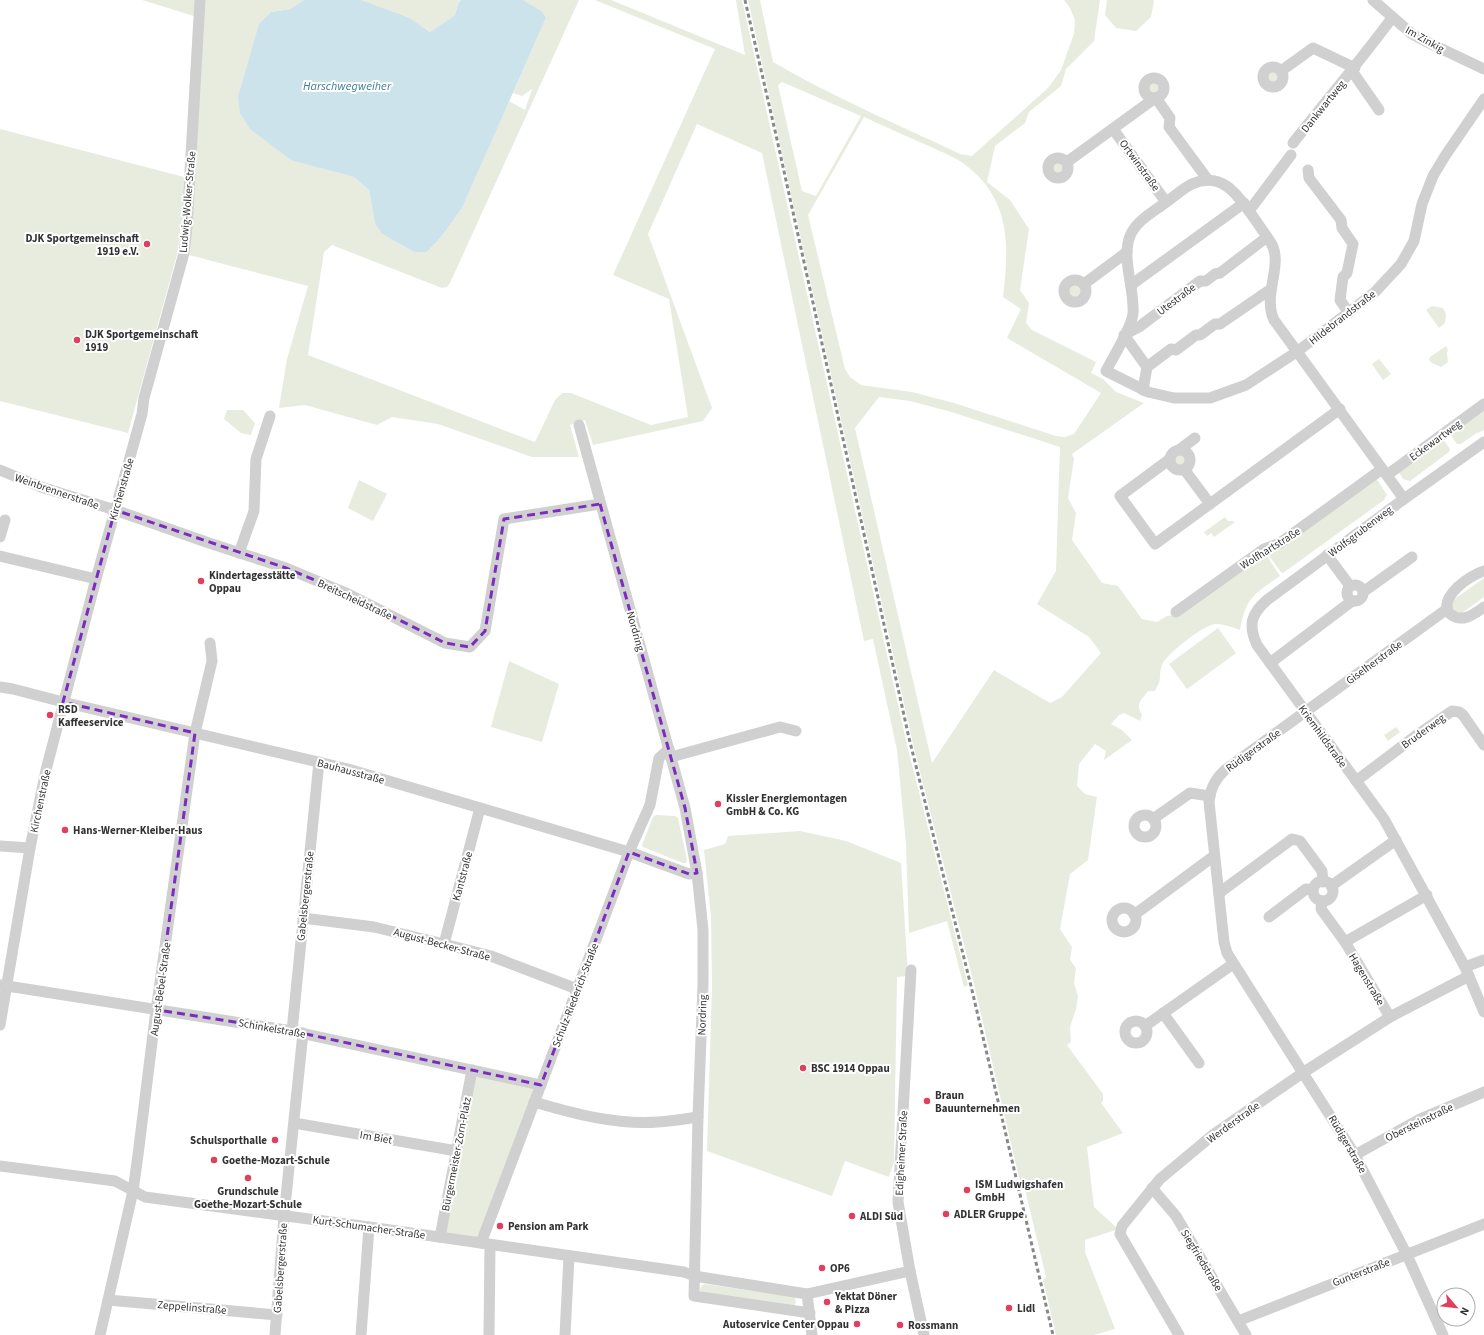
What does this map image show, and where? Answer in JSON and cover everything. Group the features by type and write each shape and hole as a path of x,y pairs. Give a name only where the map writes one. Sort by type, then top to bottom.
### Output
{"street":[{"name":"Ludwig-Wolker-Straße","path":"144,398 184,253 187,227 200,0"},
{"name":"Im Zinkig","path":"1373,0 1412,34 1484,69"},
{"name":"Dankwartweg","path":"1293,143 1353,70 1392,18"},
{"name":"Dankwartweg","path":"1281,71 1313,48 1353,70"},
{"path":"1353,70 1379,110"},
{"name":"Ortwinstraße","path":"1067,162 1156,98 1170,118 1168,127 1208,180"},
{"name":"Hildebrandstraße","path":"1124,336 1106,372 1143,390 1174,398 1210,398 1246,385 1298,351 1349,313 1383,285 1401,264 1414,241 1422,204 1433,176 1484,100"},
{"name":"Ortwinstraße","path":"1113,129 1166,202"},
{"path":"1131,285 1246,207 1291,155"},
{"path":"1308,170 1309,178 1341,220 1342,228 1352,244 1347,273 1343,277 1340,300 1349,313"},
{"path":"1147,367 1124,336 1133,316 1127,252 1130,236 1140,222 1191,184 1208,180 1227,185 1233,190 1246,207 1272,245 1275,261 1270,302 1272,315 1404,499"},
{"name":"Utestraße","path":"1124,336 1139,327 1200,281 1206,281 1215,274 1220,273 1267,238"},
{"path":"1084,284 1127,252"},
{"path":"1143,390 1147,367 1171,349 1176,350 1196,335 1200,335 1215,324 1220,324 1271,289"},
{"name":"Kirchenstraße","path":"0,1025 4,986 46,770 96,579 142,414 144,398"},
{"name":"Eckewartweg","path":"1385,472 1484,404"},
{"path":"1195,438 1172,454 1170,459 1120,496 1155,544 1340,410"},
{"path":"239,553 254,510 256,459 270,416"},
{"name":"Nordring","path":"579,425 685,808 697,873 703,930 703,985 694,1276"},
{"name":"Wolfsgrubenweg","path":"1252,631 1252,622 1255,613 1260,606 1272,596 1484,442"},
{"path":"1170,459 1171,465 1175,469 1184,469 1188,465 1189,457 1186,452 1179,450"},
{"path":"1184,469 1210,504"},
{"name":"Weinbrennerstraße","path":"0,470 41,487 115,510"},
{"name":"Wolfhartstraße","path":"1176,612 1264,549 1280,543 1385,472"},
{"name":"Breitscheidstraße","path":"115,510 286,568 346,593 445,643 470,647 485,631 504,519 600,504"},
{"path":"0,537 5,520"},
{"path":"1327,555 1350,586"},
{"path":"0,556 96,579"},
{"path":"1270,663 1352,601 1360,599 1363,592 1412,557"},
{"path":"1484,571 1478,573 1453,591 1447,601 1445,610 1452,616 1463,618 1468,617 1484,606"},
{"path":"1350,586 1358,585 1363,592"},
{"path":"1350,586 1347,590 1347,595 1352,601"},
{"name":"Giselherstraße","path":"1306,712 1445,610"},
{"name":"Kriemhildstraße","path":"1252,631 1257,645 1384,819 1427,895 1467,972 1484,1012"},
{"name":"August-Bebel-Straße","path":"100,1335 133,1191 195,733 212,661 210,643"},
{"name":"Bauhausstraße","path":"0,687 348,769 630,852 689,874 697,873"},
{"name":"Bruderweg","path":"1356,781 1417,735 1452,711 1460,712 1463,715 1484,745"},
{"name":"Rüdigerstraße","path":"1306,712 1225,770 1215,782 1210,796 1214,856 1224,942 1227,953 1356,1155 1407,1255 1443,1335"},
{"path":"670,753 780,727 796,731"},
{"name":"Schulz-Riederich-Straße","path":"489,1335 486,1244 534,1102 630,852 650,805 659,758 670,753"},
{"name":"Gabelsbergerstraße","path":"292,1031 320,762"},
{"path":"1153,819 1190,793 1210,796"},
{"name":"Kantstraße","path":"444,944 480,808"},
{"path":"1219,893 1292,839 1300,841 1322,871 1327,884 1332,895 1328,900 1322,901 1315,896 1314,890 1317,884 1327,884 1396,840"},
{"path":"0,846 30,848"},
{"path":"1134,915 1214,856"},
{"path":"1269,917 1306,889 1314,890"},
{"path":"1322,901 1321,909 1345,942 1427,895"},
{"name":"August-Becker-Straße","path":"303,918 374,926 491,956 577,989"},
{"name":"Hagenstraße","path":"1345,942 1390,1017"},
{"name":"Werderstraße","path":"1179,1335 1120,1234 1122,1226 1152,1188 1165,1174 1214,1134 1304,1072 1390,1017 1467,972 1484,960"},
{"path":"1145,1026 1234,964"},
{"name":"Edigheimer Straße","path":"911,970 898,1202 910,1271 924,1335"},
{"name":"Schinkelstraße","path":"4,986 303,1033 541,1085"},
{"path":"1163,1013 1199,1063"},
{"name":"Gabelsbergerstraße","path":"275,1335 284,1216 303,1033"},
{"name":"Bürgermeister-Zorn-Platz","path":"440,1237 472,1070"},
{"name":"Obersteinstraße","path":"1356,1155 1420,1120 1484,1092"},
{"path":"534,1102 581,1116 617,1121 657,1122 698,1117"},
{"name":"Im Biet","path":"294,1123 457,1151"},
{"name":"Kurt-Schumacher-Straße","path":"0,1166 115,1181 145,1197 684,1272 694,1276 808,1294 910,1271"},
{"name":"Siegfriedstraße","path":"1152,1188 1176,1216 1246,1335"},
{"name":"Gunterstraße","path":"1238,1321 1484,1224"},
{"path":"361,1335 369,1227"},
{"path":"565,1335 568,1256"},
{"path":"694,1276 694,1296 810,1313"},
{"path":"808,1294 812,1335"},
{"name":"Zeppelinstraße","path":"108,1300 277,1315"}],"highlighted area":[{"path":"600,504 685,808 697,873 689,874 629,852 541,1085 292,1031 157,1010 195,733 63,702 115,510 286,568 346,593 445,643 470,647 485,631 504,519"}],"shaded area":[{"path":"142,0 304,0 290,9 271,12 320,168 354,177 369,190 375,224 382,234 414,252 427,252 442,236 462,208 509,101 525,110 532,89 522,96 513,93 546,18 542,11 523,0 579,0 447,287 442,288 332,245 324,252 308,355 535,442 555,400 562,393 571,393 651,425 688,417 669,299 613,275 715,49 595,0 611,0 745,55 736,0 742,0 907,745 968,985 964,987 947,921 909,933 906,844 897,750 873,639 864,641 762,153 697,124 648,234 712,408 703,421 593,445 585,420 570,425 579,457 532,457 438,424 392,417 377,425 305,405 279,408 287,359 308,286 189,255 192,223 181,221 178,251 128,433 0,401 0,129 184,177 194,16"},
{"path":"361,0 461,0 458,4 455,15 430,32 410,18"},
{"path":"748,0 760,0 773,62 865,110 960,154 972,156 1048,88 1061,70 1074,34 1075,20 1070,8 1064,0 1100,0 1094,41 1066,69 1061,86 1029,112 1025,123 995,146 987,182 1010,200 1029,229 1020,290 1029,303 1026,323 1032,330 1096,362 1091,373 1103,379 1116,392 1144,403 1072,454 1074,459 1068,498 1076,513 1072,540 1102,583 1118,586 1142,619 1157,622 1167,616 1174,615 1265,553 1280,576 1252,597 1245,610 1240,630 1222,625 1211,625 1186,640 1165,660 1161,668 1160,681 1155,691 1148,691 1140,702 1139,708 1142,715 1140,721 1124,713 1119,715 1111,724 1122,730 1132,740 1104,760 1106,751 1095,744 1079,764 1077,786 1085,794 1097,797 1088,860 1070,874 1060,929 1072,947 1070,960 1076,968 1074,983 1078,996 1076,1009 1070,1027 1071,1042 1067,1045 1103,1094 1103,1101 1101,1103 1123,1133 1087,1147 1094,1207 1116,1227 1116,1230 1085,1240 1085,1252 1115,1329 1094,1335 1056,1335 1043,1280 1046,1277 1023,1181 1020,1182 974,984 913,744","holes":["782,82 861,116 816,196 802,191 778,85","864,117 950,156 968,167 982,180 992,195 1000,210 1004,226 1006,261 1003,297 1021,309 1007,338 1101,393 1074,434 1065,437 1056,436 954,403 912,392 861,385 850,377 845,369 808,215","879,397 910,401 948,411 1060,447 1056,571 1037,604 1089,637 1101,653 1062,697 1050,703 994,670 932,763 855,428"]},
{"path":"1107,0 1153,0 1151,17 1136,31 1116,28 1105,15"},
{"path":"1273,67 1280,70 1283,77 1280,84 1273,87 1266,84 1263,77 1266,70"},
{"path":"1154,78 1161,81 1164,88 1161,95 1154,98 1147,95 1144,88 1147,81"},
{"path":"1058,158 1065,161 1068,168 1065,175 1058,178 1051,175 1048,168 1051,161"},
{"path":"1075,280 1083,283 1086,291 1083,299 1075,302 1067,299 1064,291 1067,283"},
{"path":"1432,306 1443,308 1446,314 1445,323 1439,328 1426,310"},
{"path":"1446,346 1448,350 1448,362 1441,367 1429,360 1430,357"},
{"path":"1379,359 1391,374 1383,380 1372,364"},
{"path":"1484,407 1484,430 1475,434 1461,444 1457,444 1450,434"},
{"path":"227,410 243,410 255,423 251,435 241,433 224,419"},
{"path":"1443,439 1450,449 1449,452 1410,481 1403,479 1398,471"},
{"path":"1180,450 1187,453 1190,460 1187,467 1180,470 1173,467 1170,460 1173,453"},
{"path":"1374,478 1378,481 1387,495 1384,500 1283,573 1281,572 1266,552"},
{"path":"359,480 387,494 373,521 348,508"},
{"path":"1225,517 1228,521 1235,522 1214,537 1211,533 1207,536 1204,532"},
{"path":"1484,578 1484,597 1462,613 1456,614 1451,605 1452,601"},
{"path":"1218,628 1236,653 1187,689 1169,664"},
{"path":"509,661 559,684 542,742 491,727"},
{"path":"1396,727 1400,732 1388,741 1384,735"},
{"path":"656,815 675,816 678,818 687,860 686,863 643,847 642,845 653,817"},
{"name":"BSC 1914 Oppau","path":"800,831 846,841 901,863 908,976 897,977 894,1162 889,1177 845,1161 832,1196 707,1151 712,986 711,917 704,850 725,844 728,836"},
{"path":"475,1074 536,1088 479,1239 444,1234"},
{"path":"705,1284 795,1297 796,1303 794,1306 703,1293 700,1290 701,1286"}],"water":[{"name":"Harschwegweiher","path":"304,0 361,0 410,18 430,32 455,15 458,4 461,0 523,0 542,11 546,18 462,208 442,236 427,252 414,252 382,234 375,224 369,190 354,177 291,160 250,129 240,113 238,97 259,24 271,12 290,9"}],"railway":[{"path":"745,0 909,738 971,986 1053,1335"}],"place":[{"name":"DJK Sportgemeinschaft 1919 e.V.","path":"147,244"},
{"name":"DJK Sportgemeinschaft 1919","path":"77,340"},
{"name":"Kindertagesstätte Oppau","path":"201,581"},
{"name":"RSD Kaffeeservice","path":"50,715"},
{"name":"Kissler Energiemontagen GmbH & Co. KG","path":"718,804"},
{"name":"Hans-Werner-Kleiber-Haus","path":"65,830"},
{"name":"BSC 1914 Oppau","path":"803,1068"},
{"name":"Braun Bauunternehmen","path":"927,1101"},
{"name":"Schulsporthalle","path":"275,1140"},
{"name":"Goethe-Mozart-Schule","path":"214,1160"},
{"name":"Grundschule Goethe-Mozart-Schule","path":"248,1178"},
{"name":"ISM Ludwigshafen GmbH","path":"967,1190"},
{"name":"ADLER Gruppe","path":"946,1214"},
{"name":"ALDI Süd","path":"852,1216"},
{"name":"Pension am Park","path":"500,1226"},
{"name":"OP6","path":"822,1268"},
{"name":"Yektat Döner & Pizza","path":"827,1302"},
{"name":"Lidl","path":"1009,1308"},
{"name":"Autoservice Center Oppau","path":"857,1324"},
{"name":"Rossmann","path":"900,1325"}]}
